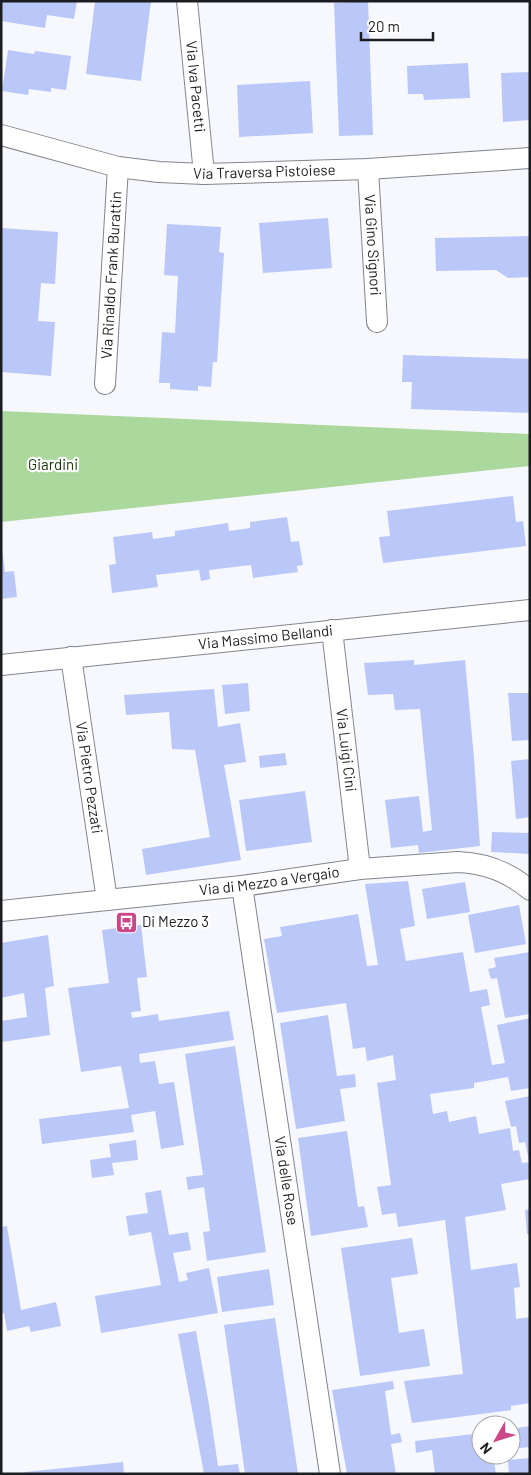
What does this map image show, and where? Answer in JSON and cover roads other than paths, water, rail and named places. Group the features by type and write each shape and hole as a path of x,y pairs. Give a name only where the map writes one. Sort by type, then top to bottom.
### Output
{"street":[{"name":"Via Iva Pacetti","path":"187,1 204,174"},
{"name":"Via Traversa Pistoiese","path":"1,136 118,167 159,172 204,174 368,169 530,158"},
{"name":"Via Rinaldo Frank Burattin","path":"105,384 118,167"},
{"name":"Via Gino Signori","path":"368,169 377,322"},
{"name":"Via Massimo Bellandi","path":"1,665 530,610"},
{"name":"Via Luigi Cini","path":"332,630 360,870"},
{"name":"Via Pietro Pezzati","path":"71,657 106,900"},
{"name":"Via di Mezzo a Vergaio","path":"1,911 242,886 360,870 458,862 488,866 505,873 530,890"},
{"name":"Via delle Rose","path":"242,886 330,1474"}],"place":[{"name":"Di Mezzo 3","path":"126,922"}],"park label":[{"name":"Giardini","path":"53,465"}]}
